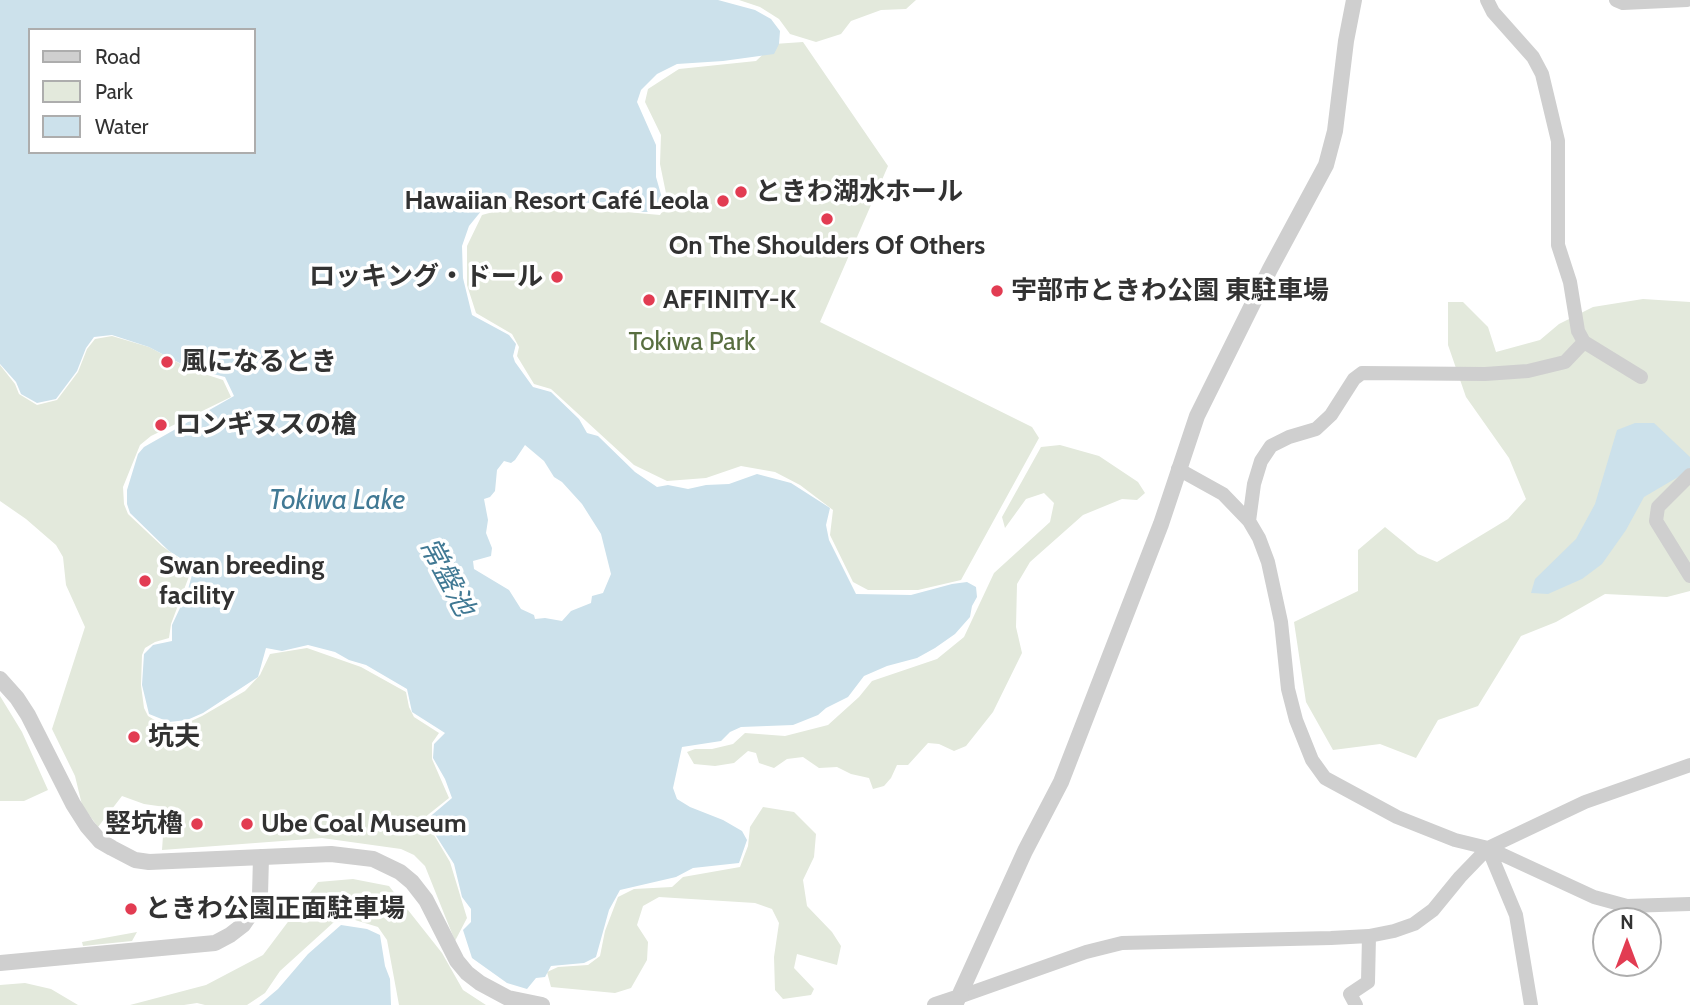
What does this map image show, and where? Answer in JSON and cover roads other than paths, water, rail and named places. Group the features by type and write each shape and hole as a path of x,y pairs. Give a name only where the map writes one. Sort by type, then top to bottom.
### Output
{"street":[{"path":"957,1001 1025,851 1061,782 1161,524 1178,468 1202,405 1326,165 1335,131 1354,0"},
{"path":"1487,0 1493,12 1533,57 1542,74 1558,141 1558,245 1570,282 1578,331 1584,342 1641,377"},
{"path":"1616,0 1623,3 1687,0"},
{"path":"1249,521 1254,484 1261,461 1271,446 1316,429 1331,415 1354,379 1362,373 1485,374 1528,371 1564,362 1584,342"},
{"path":"1178,468 1223,494 1249,521 1268,562 1281,622 1288,689 1296,720 1312,760 1325,778 1397,817 1455,840 1488,848 1602,899 1628,906 1690,904"},
{"path":"1690,475 1658,507 1656,521 1690,576"},
{"path":"0,679 18,698 73,804 100,841 124,855 149,862 331,854 373,859 386,864 412,883 426,900 457,961 467,973 508,998 542,1005"},
{"path":"935,1005 957,1001 1086,952 1122,943 1368,936 1414,924 1433,910 1488,848 1585,802 1690,765"},
{"path":"1488,848 1516,915 1531,1005"},
{"path":"0,963 215,943 243,925 254,909 260,895 261,857"},
{"path":"1356,1005 1350,994 1368,982 1368,936"}],"water":[{"name":"Tokiwa Lake","path":"0,0 718,0 755,10 771,19 780,31 779,44 774,54 677,64 657,74 641,90 637,102 656,145 656,177 664,205 653,212 643,212 577,201 525,197 491,203 469,226 462,246 463,278 472,315 509,335 516,344 513,356 515,362 533,387 551,392 579,419 587,433 598,436 635,472 657,487 668,485 688,489 729,484 757,474 791,483 830,508 826,525 829,540 856,594 911,595 967,582 976,587 977,597 970,617 955,634 917,658 864,676 848,697 818,715 793,725 741,727 730,732 721,741 682,747 673,788 677,799 742,831 747,840 739,863 693,868 676,877 620,890 609,910 596,957 584,963 551,966 545,977 536,978 527,989 507,983 472,958 463,930 471,922 471,909 462,897 454,864 426,820 452,798 433,758 434,744 445,733 412,712 407,689 366,665 335,652 308,645 282,651 266,648 258,677 203,713 187,720 169,722 149,714 142,685 144,654 153,645 172,641 172,625 187,593 193,571 130,513 127,490 138,454 144,447 234,396 225,377 189,368 149,347 112,335 94,337 86,348 77,371 56,399 37,403 21,394 16,382 0,364","holes":["525,445 544,461 554,477 582,504 601,534 611,574 603,593 592,596 591,603 571,611 562,621 535,619 534,615 521,609 509,590 474,569 473,561 491,556 492,548 486,533 488,520 484,499 495,491 497,470 504,461 511,463 515,460"]},
{"path":"1635,423 1654,423 1690,457 1690,470 1644,497 1626,530 1602,564 1582,579 1548,594 1531,593 1535,579 1576,539 1595,504 1617,430"},
{"path":"341,925 367,929 380,935 390,979 391,1005 259,1005 278,989 308,954"}],"place":[{"name":"ときわ湖水ホール","path":"741,192"},
{"name":"Hawaiian Resort Café Leola","path":"723,201"},
{"name":"On The Shoulders Of Others","path":"827,219"},
{"name":"ロッキング・ドール","path":"557,277"},
{"name":"宇部市ときわ公園 東駐車場","path":"997,291"},
{"name":"AFFINITY-K","path":"649,300"},
{"name":"風になるとき","path":"167,362"},
{"name":"ロンギヌスの槍","path":"161,425"},
{"name":"Swan breeding facility","path":"145,581"},
{"name":"坑夫","path":"134,737"},
{"name":"竪坑櫓","path":"197,824"},
{"name":"Ube Coal Museum","path":"247,824"},
{"name":"ときわ公園正面駐車場","path":"131,909"}],"park label":[{"name":"Tokiwa Park","path":"692,342"}],"water label":[{"name":"常盤池","path":"446,577"}]}
